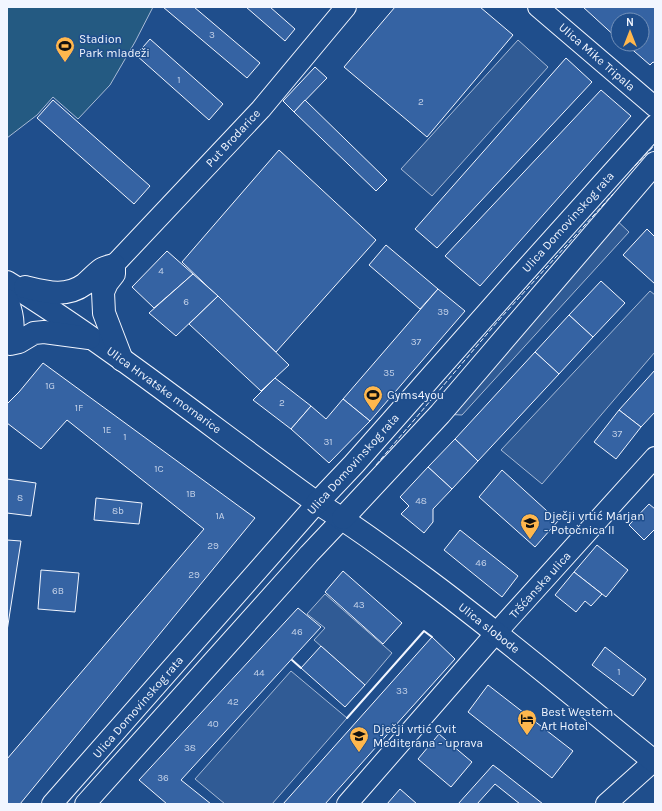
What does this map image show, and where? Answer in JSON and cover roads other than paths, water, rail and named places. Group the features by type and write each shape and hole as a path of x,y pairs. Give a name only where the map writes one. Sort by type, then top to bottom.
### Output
{"main road":[{"name":"Ulica Domovinskog rata","path":"317,504 655,126"},
{"name":"Ulica Domovinskog rata","path":"343,518 445,408 655,163"},
{"path":"92,339 44,332 34,333 20,342 9,346 9,337 12,332 11,311 7,288 51,293 65,293 75,290 85,284 102,268 114,264 114,274 107,283 104,292 103,306 107,323 122,360"},
{"name":"Ulica Hrvatske mornarice","path":"7,288 42,304 174,397 317,504"},
{"name":"Ulica slobode","path":"317,504 343,518 448,596 655,761"}],"street":[{"name":"Put Brodarice","path":"114,264 261,109 346,7"},
{"name":"Ulica Mike Tripala","path":"538,7 655,107"},
{"name":"Tršćanska ulica","path":"347,804 496,633 655,457"},
{"name":"Ulica Domovinskog rata","path":"52,804 317,504"},
{"name":"Ulica Domovinskog rata","path":"85,804 343,518"},
{"path":"606,804 655,761"}],"place":[{"name":"Stadion Park mladeži","path":"65,63"},
{"name":"Gyms4you","path":"373,412"},
{"name":"Dječji vrtić Marjan - Potočnica II","path":"530,540"},
{"name":"Best Western Art Hotel","path":"527,736"},
{"name":"Dječji vrtić Cvit Mediterana - uprava","path":"359,753"}]}
